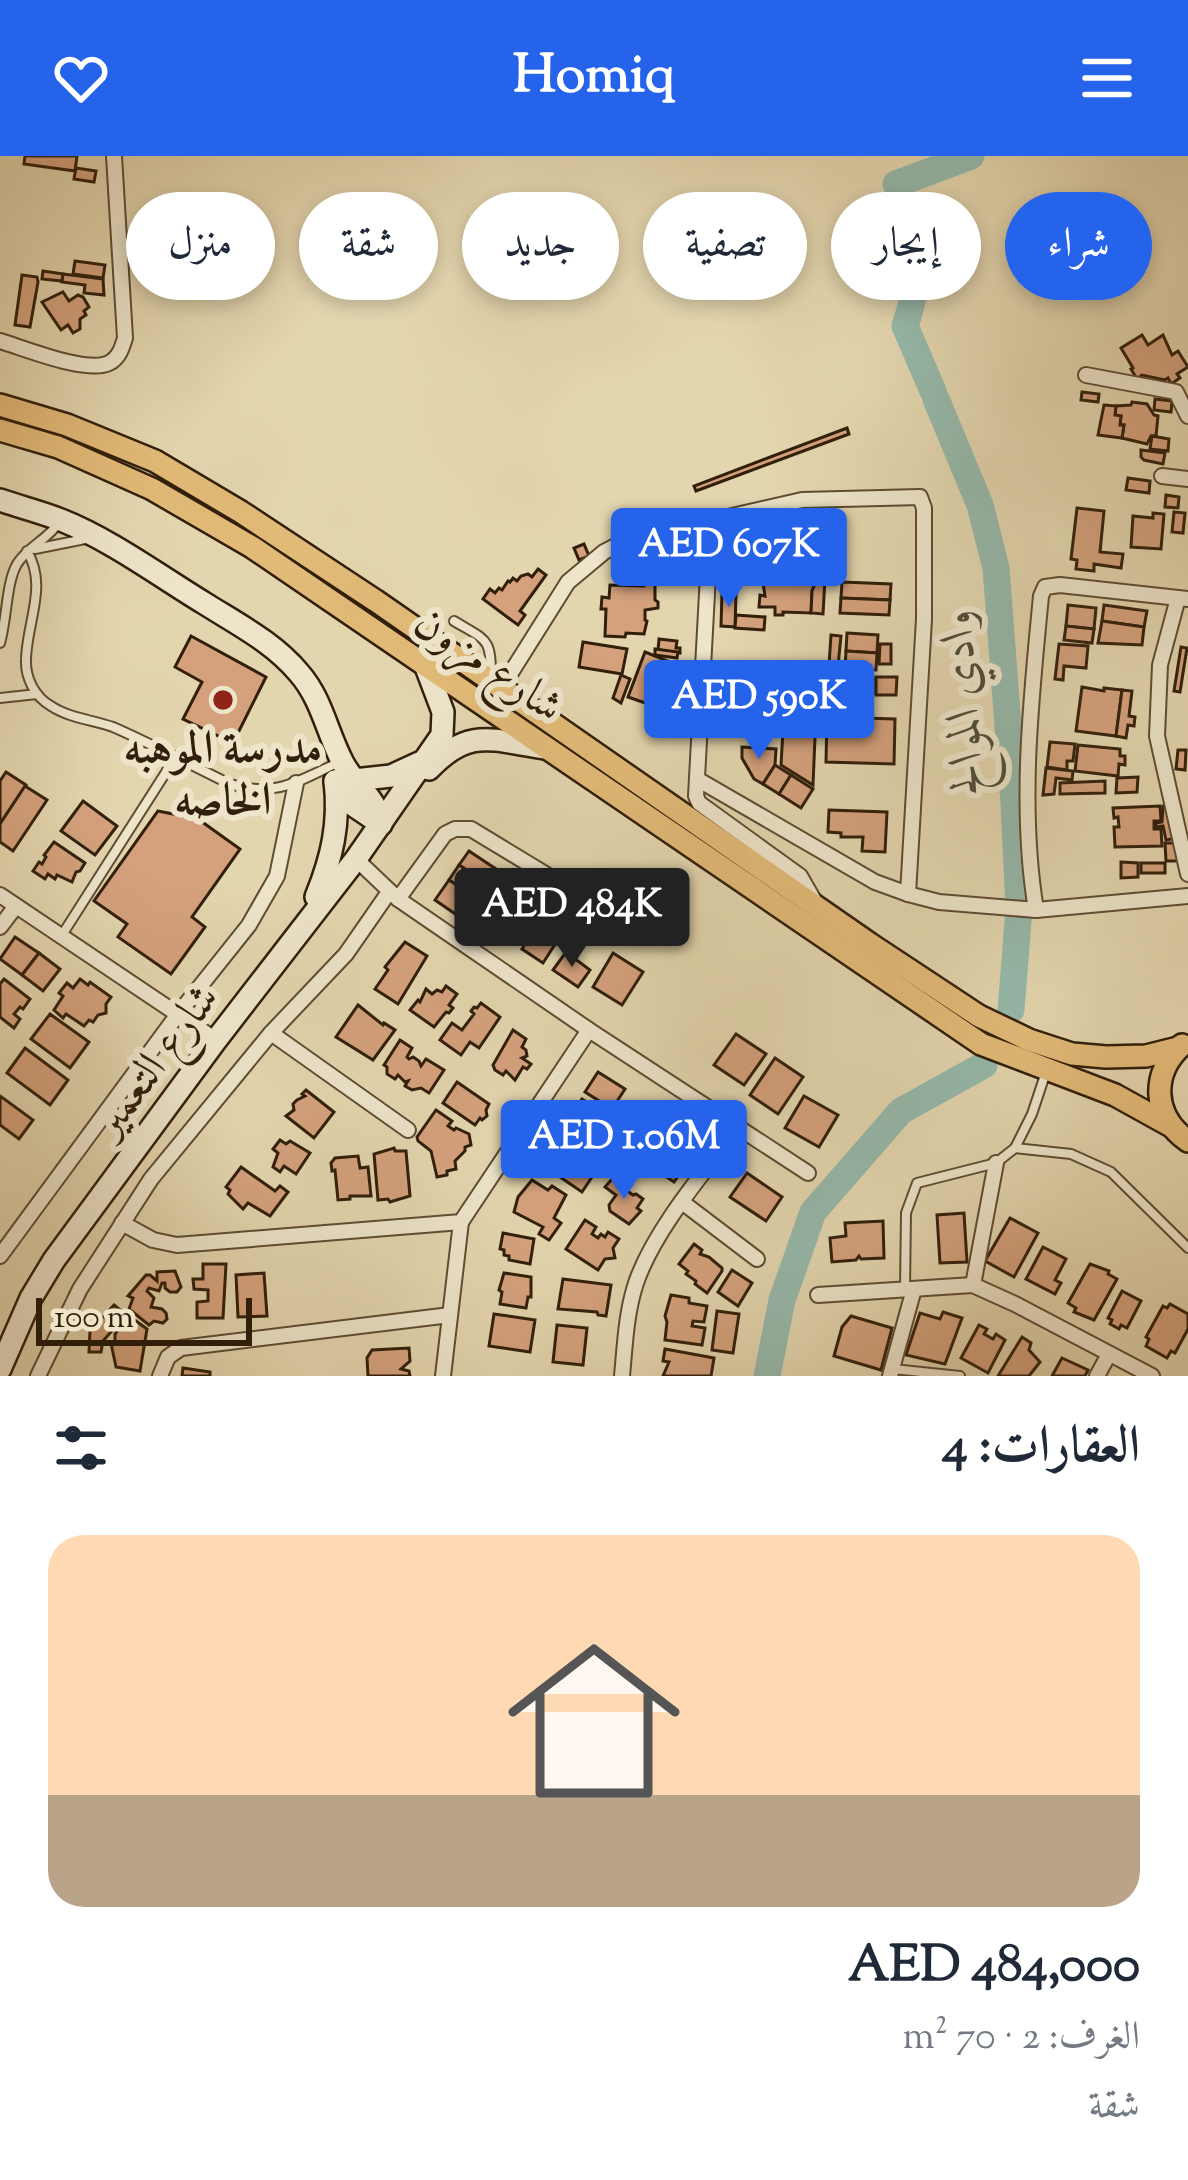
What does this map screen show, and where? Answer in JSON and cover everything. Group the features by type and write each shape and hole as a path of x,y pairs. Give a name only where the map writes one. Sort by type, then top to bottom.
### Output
{"main road":[{"name":"شارع مزون","path":"0,405 67,424 155,461 241,512 979,1016 1072,1054 1146,1055 1183,1045"},
{"name":"شارع مزون","path":"0,430 58,447 152,489 252,548 981,1044 1115,1095 1183,1137"},
{"path":"0,500 96,537 268,642 299,672 320,704 340,776 334,846 306,922"},
{"name":"شارع التعمير","path":"1,1363 54,1260 356,859 442,735 443,712 426,667"},
{"name":"شارع التعمير","path":"386,816 459,743 497,741 546,748"},
{"path":"340,776 391,776 424,759"},
{"path":"340,776 386,816"},
{"path":"1183,1045 1165,1065 1159,1086 1162,1107 1183,1137"}],"street":[{"path":"0,341 87,366 107,364 120,353 125,338 114,156"},
{"path":"1086,375 1176,392 1188,416"},
{"path":"1162,476 1188,479"},
{"path":"497,683 568,582 627,540 802,500 920,497 924,502 923,620 908,894"},
{"path":"711,520 696,796 800,877 819,908"},
{"path":"1036,910 1030,873 1029,725 1041,596 1046,587 1183,599 1160,665 1157,736 1188,874"},
{"path":"698,779 875,882 939,902 1036,910 1188,896"},
{"path":"0,1256 178,1014 249,926 277,876 296,783"},
{"path":"38,1376 80,1289 151,1179 445,834 471,829 598,906"},
{"path":"356,859 394,895 808,1173"},
{"path":"0,895 216,1040"},
{"path":"0,927 16,906"},
{"path":"443,1376 461,1222 589,1030"},
{"path":"272,1033 408,1130"},
{"path":"622,1376 627,1316 647,1258 739,1126"},
{"path":"973,1285 996,1163"},
{"path":"682,1202 757,1259"},
{"path":"122,1223 153,1240 177,1245 461,1222"},
{"path":"818,1295 973,1285 1152,1376"},
{"path":"891,1372 909,1290"},
{"path":"160,1376 168,1357 181,1348 450,1316"},
{"path":"1097,1376 1109,1354"}],"lane":[{"path":"0,643 15,567 61,520"},
{"path":"27,551 96,537"},
{"path":"27,551 38,578 26,661 28,679 50,706 110,727 250,790 340,776"},
{"path":"0,563 15,567"},
{"path":"454,620 491,648 497,683"},
{"path":"0,698 37,694"},
{"path":"62,936 176,758"},
{"path":"909,1290 906,1213 917,1183 996,1163 1016,1148 1047,1071"},
{"path":"1016,1148 1071,1154 1111,1172 1188,1247"},
{"path":"891,1372 960,1376"}],"building":[{"path":"25,156 77,156 75,171 24,164"},
{"path":"76,168 96,171 94,182 74,179"},
{"path":"75,261 105,265 103,278 73,274"},
{"path":"43,271 63,274 62,281 42,279"},
{"path":"63,274 103,279 104,295 84,293 85,285 62,282"},
{"path":"22,275 37,277 38,282 30,327 15,325"},
{"path":"63,292 69,301 83,297 89,307 80,319 80,329 73,333 68,325 61,330 42,302"},
{"path":"1142,335 1148,345 1163,335 1172,355 1178,351 1188,367 1177,374 1180,378 1171,384 1168,378 1142,375 1137,379 1121,348"},
{"path":"1082,392 1099,394 1098,402 1081,400"},
{"path":"1155,399 1172,401 1171,412 1154,410"},
{"path":"1147,404 1158,416 1156,436 1147,444 1122,438 1124,425 1120,425 1121,416 1115,415 1116,406"},
{"path":"1104,405 1116,406 1115,415 1121,416 1120,425 1124,425 1122,438 1098,435"},
{"path":"847,428 849,434 696,491 694,486"},
{"path":"1152,436 1169,439 1168,451 1150,449"},
{"path":"1141,450 1165,453 1163,464 1144,460"},
{"path":"1128,478 1150,481 1149,493 1126,490"},
{"path":"1166,495 1179,497 1178,508 1165,507"},
{"path":"1077,508 1104,511 1100,552 1123,554 1121,568 1094,564 1094,571 1076,569 1077,560 1071,559"},
{"path":"1174,512 1185,513 1183,533 1172,532"},
{"path":"1153,513 1164,514 1161,549 1131,547 1133,516 1153,518"},
{"path":"584,544 589,556 579,560 574,548"},
{"path":"758,547 760,557 741,560 739,551"},
{"path":"779,554 814,560 811,613 775,615 775,607 759,607 760,595 765,596 762,576 766,576 760,562 779,558"},
{"path":"814,560 826,561 823,614 811,613"},
{"path":"538,569 546,575 520,611 525,615 518,625 483,599 490,589 495,593 513,578 532,577"},
{"path":"646,581 655,585 658,608 645,610 644,634 605,636 602,597 609,598 610,585 644,586"},
{"path":"842,582 891,584 890,600 841,598"},
{"path":"722,593 736,594 735,627 721,626"},
{"path":"841,598 890,600 889,615 840,613"},
{"path":"1068,605 1096,608 1094,629 1066,626"},
{"path":"1104,605 1147,611 1144,627 1102,621"},
{"path":"736,615 765,617 764,630 735,628"},
{"path":"1102,621 1144,627 1142,645 1098,643"},
{"path":"1066,626 1094,629 1092,643 1064,640"},
{"path":"847,633 878,635 877,653 846,651"},
{"path":"831,635 841,636 838,666 829,665"},
{"name":"مدرسة الموهبه الخاصه","path":"191,636 266,677 233,743 183,719 202,682 175,667"},
{"path":"659,639 677,641 680,653 658,650"},
{"path":"583,642 627,649 622,674 579,667"},
{"path":"880,644 891,644 891,664 879,664"},
{"path":"1059,644 1088,646 1086,668 1064,666 1063,680 1055,679"},
{"path":"1181,647 1187,648 1180,692 1174,691"},
{"path":"655,649 678,652 677,658 655,655"},
{"path":"846,651 877,653 876,670 845,669"},
{"path":"645,652 673,663 657,707 628,697"},
{"path":"621,675 630,679 621,703 613,698"},
{"path":"771,677 817,678 816,706 766,707"},
{"path":"831,677 876,679 876,693 871,693 871,700 861,700 861,709 830,708"},
{"path":"876,677 897,677 896,695 876,695"},
{"path":"1082,687 1122,690 1116,736 1076,731"},
{"path":"1122,690 1132,691 1129,716 1135,717 1126,738 1116,736"},
{"path":"784,713 816,714 813,785 781,765"},
{"path":"827,717 895,719 894,764 826,762"},
{"path":"1050,742 1075,744 1067,770 1047,767"},
{"path":"1078,745 1120,749 1125,765 1119,764 1118,776 1075,771"},
{"path":"742,747 776,749 775,765 763,784 754,779 742,758"},
{"path":"1178,750 1186,750 1185,770 1176,769"},
{"path":"775,765 791,775 779,794 763,784"},
{"path":"1046,768 1073,771 1072,780 1056,778 1054,794 1043,795"},
{"path":"6,772 26,785 0,824 0,781"},
{"path":"791,775 813,789 801,808 779,794"},
{"path":"1138,777 1137,792 1116,793 1117,778"},
{"path":"1105,781 1105,793 1060,794 1060,783"},
{"path":"25,786 47,800 13,851 0,842 0,824"},
{"path":"83,801 117,826 95,855 61,831"},
{"path":"1170,805 1177,838 1166,840 1163,826 1156,827 1156,823 1162,822 1163,806"},
{"path":"1160,806 1161,821 1154,821 1154,829 1161,829 1162,846 1115,847 1114,827 1119,827 1113,808"},
{"path":"829,810 887,812 885,852 862,851 863,837 828,832"},
{"path":"158,811 198,819 240,849 192,917 205,927 171,974 118,937 127,924 94,901"},
{"path":"54,842 85,863 72,882 48,874 45,879 33,871"},
{"path":"1165,843 1177,843 1182,861 1166,861"},
{"path":"469,851 502,873 492,887 459,865"},
{"path":"1121,862 1138,863 1138,877 1121,878"},
{"path":"1141,863 1165,863 1165,873 1141,873"},
{"path":"459,865 492,887 482,902 449,880"},
{"path":"449,880 482,902 467,922 435,900"},
{"path":"512,881 537,897 509,938 485,922"},
{"path":"548,908 570,921 543,963 522,949"},
{"path":"15,937 39,953 22,975 0,959"},
{"path":"405,942 427,956 398,1004 375,989"},
{"path":"566,952 590,970 578,987 553,970"},
{"path":"39,953 60,969 43,991 22,975"},
{"path":"613,953 643,972 622,1005 593,987"},
{"path":"4,979 30,999 14,1014 20,1019 14,1028 0,1017"},
{"path":"80,979 111,997 106,1013 84,1026 54,1010 67,983 73,988"},
{"path":"446,986 457,994 449,1005 453,1008 434,1027 410,1010 426,989 432,994"},
{"path":"481,1003 500,1017 479,1048 470,1042 461,1055 440,1040 452,1023 462,1030"},
{"path":"358,1005 395,1030 373,1060 336,1037"},
{"path":"50,1014 89,1042 70,1068 31,1039"},
{"path":"513,1030 526,1039 522,1047 527,1056 522,1058 531,1064 515,1080 493,1065"},
{"path":"736,1034 766,1054 744,1085 714,1065"},
{"path":"400,1040 412,1048 409,1059 413,1057 421,1066 426,1059 444,1070 429,1093 412,1090 405,1086 408,1081 387,1074 384,1065"},
{"path":"25,1048 68,1080 50,1105 7,1073"},
{"path":"775,1058 803,1077 778,1114 750,1095"},
{"path":"598,1072 625,1089 612,1109 585,1092"},
{"path":"457,1082 489,1104 487,1116 475,1125 443,1103"},
{"path":"306,1090 334,1112 314,1138 286,1116"},
{"path":"0,1096 33,1120 19,1139 0,1125"},
{"path":"804,1096 838,1115 819,1147 785,1128"},
{"path":"582,1099 607,1114 592,1137 568,1121"},
{"path":"625,1104 656,1124 633,1159 602,1139"},
{"path":"436,1110 452,1121 448,1126 469,1134 471,1145 455,1161 456,1169 437,1177 431,1151 417,1137"},
{"path":"665,1129 688,1142 690,1150 691,1158 674,1182 640,1164"},
{"path":"559,1130 602,1158 590,1176 547,1148"},
{"path":"280,1140 310,1153 296,1174 284,1166 280,1172 273,1167 278,1153 273,1149"},
{"path":"394,1148 406,1151 410,1196 378,1200 374,1154"},
{"path":"547,1148 592,1177 582,1192 538,1162"},
{"path":"358,1156 360,1168 368,1167 371,1196 338,1200 331,1163 335,1158"},
{"path":"241,1167 275,1191 280,1186 288,1192 270,1216 248,1203 243,1209 228,1194 226,1187"},
{"path":"747,1173 782,1197 766,1221 730,1197"},
{"path":"613,1178 643,1199 637,1208 641,1211 629,1224 610,1211 616,1195 605,1187"},
{"path":"532,1180 566,1195 554,1218 561,1223 549,1240 539,1234 543,1227 514,1212 518,1197"},
{"path":"964,1213 967,1262 940,1263 937,1215"},
{"path":"1010,1218 1038,1233 1014,1277 985,1261"},
{"path":"585,1220 596,1227 592,1234 598,1238 608,1232 619,1239 613,1248 615,1258 605,1259 598,1270 566,1249"},
{"path":"883,1221 884,1258 859,1256 832,1262 830,1238 846,1236 845,1223"},
{"path":"503,1233 534,1239 530,1264 504,1255 500,1249"},
{"path":"694,1244 702,1250 700,1254 722,1268 707,1293 679,1264"},
{"path":"1043,1247 1066,1259 1055,1280 1061,1283 1055,1294 1026,1279"},
{"path":"203,1264 226,1264 223,1318 197,1318 197,1302 208,1301 208,1290 194,1289 193,1279 203,1279"},
{"path":"1090,1264 1117,1279 1094,1320 1074,1312 1076,1308 1068,1303"},
{"path":"732,1270 752,1283 738,1306 718,1292"},
{"path":"175,1271 181,1287 177,1292 170,1292 165,1283 159,1291 147,1291 154,1298 151,1307 162,1309 167,1319 149,1325 129,1309 133,1298 128,1296 146,1275 157,1281 157,1272"},
{"path":"264,1273 267,1316 238,1317 236,1275"},
{"path":"504,1273 531,1277 526,1308 500,1304"},
{"path":"563,1279 611,1285 606,1316 558,1309"},
{"path":"1122,1291 1141,1301 1127,1328 1121,1325 1119,1329 1108,1318"},
{"path":"671,1295 707,1306 704,1322 693,1321 692,1326 705,1328 702,1345 665,1340"},
{"path":"1170,1304 1188,1314 1188,1329 1167,1358 1146,1346 1146,1337 1163,1306"},
{"path":"114,1305 126,1315 103,1341 101,1352 89,1352 90,1331"},
{"path":"717,1311 739,1314 733,1353 712,1350"},
{"path":"943,1312 962,1318 945,1364 906,1355 920,1313 940,1319"},
{"path":"494,1314 535,1320 530,1352 489,1346"},
{"path":"129,1316 147,1329 140,1371 116,1367 111,1343"},
{"path":"851,1316 892,1328 881,1370 834,1356 842,1327"},
{"path":"557,1325 587,1328 583,1365 553,1362"},
{"path":"979,1325 987,1329 984,1334 1005,1340 988,1373 961,1358"},
{"path":"1022,1337 1031,1343 1029,1350 1040,1362 1029,1376 998,1376"},
{"path":"409,1348 410,1361 401,1369 410,1376 368,1376 367,1358 372,1350"},
{"path":"665,1349 714,1358 711,1376 663,1376 669,1362 663,1361"},
{"path":"1062,1358 1088,1370 1085,1376 1052,1376"},
{"path":"183,1368 210,1372 210,1376 182,1376"}],"waterway":[{"name":"وادي الموالح","path":"933,391 905,326 917,254 896,184 971,156"},
{"name":"وادي الموالح","path":"936,399 980,505 996,568 1019,909 1011,1010"},
{"name":"وادي الموالح","path":"767,1376 782,1300 813,1212 901,1111 984,1065"}],"place":[{"name":"مدرسة الموهبه الخاصه","path":"223,700"}]}
